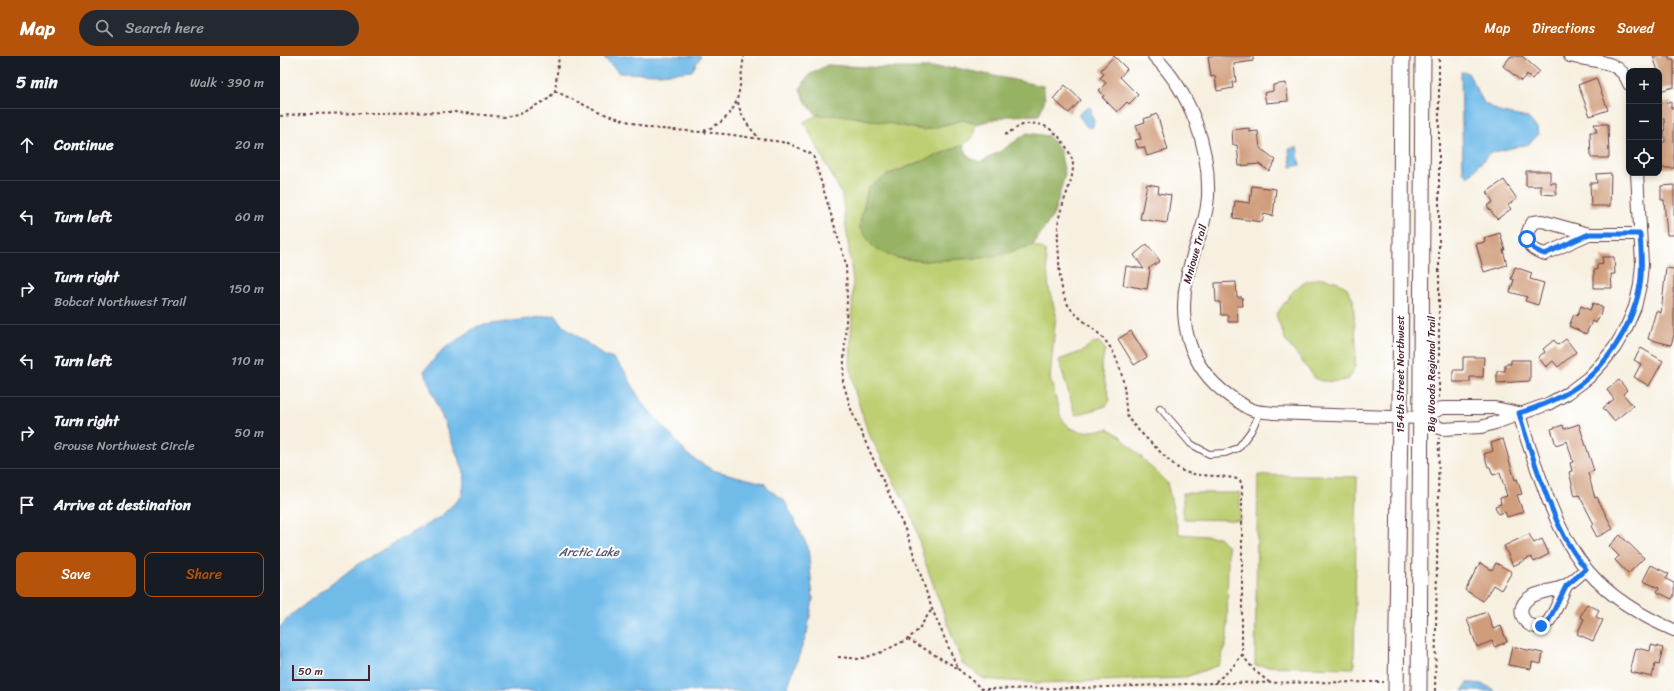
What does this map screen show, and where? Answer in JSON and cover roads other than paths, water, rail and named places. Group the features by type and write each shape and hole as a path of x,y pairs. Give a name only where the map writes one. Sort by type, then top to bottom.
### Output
{"street":[{"name":"Mniowe Trail","path":"1154,56 1177,84 1193,114 1206,167 1208,196 1204,225 1187,277 1184,299 1188,340 1199,365 1214,385 1250,409 1273,413 1421,418"},
{"name":"154th Street Northwest","path":"1391,687 1400,417 1402,56"},
{"name":"154th Street Northwest","path":"1419,691 1423,56"},
{"path":"1570,56 1604,61 1617,69 1626,79"},
{"path":"1421,418 1442,429 1481,426 1548,404 1568,393 1588,378 1602,364 1626,328 1635,307 1639,292 1642,264 1637,176"},
{"path":"1589,234 1640,234"},
{"path":"1421,418 1439,410 1495,408 1519,413"},
{"path":"1519,413 1526,439 1558,526 1586,569 1623,604 1639,614 1674,630"},
{"path":"1566,586 1586,569"}],"lane":[{"path":"1160,408 1191,444 1209,454 1225,453 1238,448 1251,430 1261,411"}],"water":[{"path":"605,56 701,56 692,71 659,74 620,73 605,59"},
{"path":"1461,72 1468,73 1484,103 1502,113 1528,118 1537,128 1538,135 1529,144 1490,153 1468,177 1463,172"},
{"path":"1088,107 1092,109 1091,115 1094,121 1093,127 1090,128 1086,126 1079,116 1079,113"},
{"path":"1297,147 1300,165 1291,167 1289,149"},
{"name":"Arctic Lake","path":"556,315 561,324 606,357 612,357 624,370 641,401 688,455 712,470 764,483 768,489 784,500 808,547 813,599 807,633 786,691 280,691 280,627 291,615 358,564 440,517 462,496 465,475 424,371 442,350 478,326"},
{"path":"1467,683 1482,684 1495,691 1463,691"}]}
